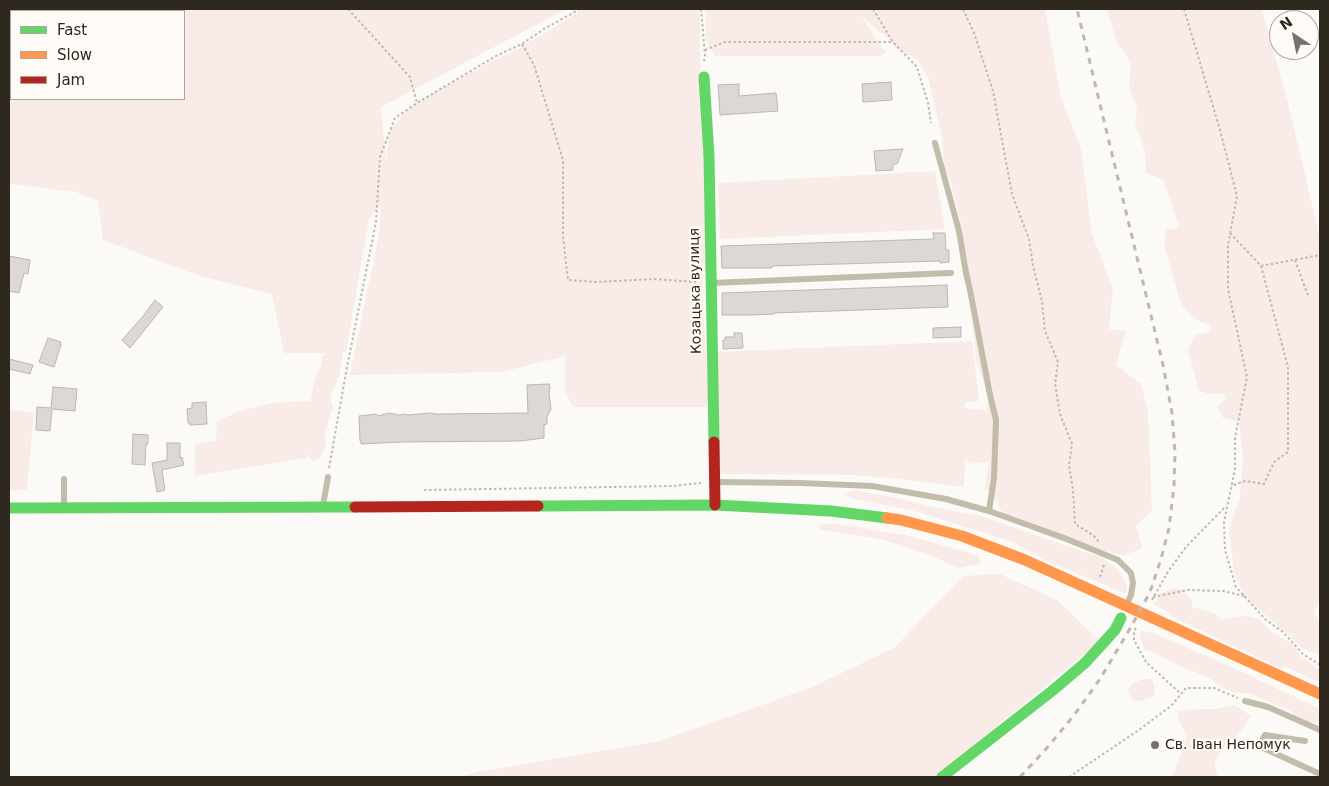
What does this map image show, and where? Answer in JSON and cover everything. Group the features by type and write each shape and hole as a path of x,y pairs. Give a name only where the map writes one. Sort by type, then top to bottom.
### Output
{"main road":[{"name":"Козацька вулиця","path":"704,77 709,156 715,505"},
{"path":"9,508 715,505 831,511 901,520 962,536 1025,560 1320,694"},
{"path":"942,777 1085,663 1115,630 1121,618"}],"lane":[{"path":"935,143 959,232 996,420 994,478 988,510"},
{"path":"711,284 951,273"},
{"path":"323,506 328,477"},
{"path":"64,479 64,508"},
{"path":"714,482 872,486 946,499 988,510 1118,560 1131,573 1133,583 1131,595 1121,618"},
{"path":"1245,701 1268,707 1320,730"},
{"path":"1305,741 1265,735 1260,746 1320,774"}],"path":[{"path":"348,9 410,76 417,103"},
{"path":"328,477 346,367 376,222 380,158 395,118 496,56 522,44 580,9"},
{"path":"701,9 705,50 704,77"},
{"path":"873,9 892,42 917,67 928,103 931,123"},
{"path":"963,9 974,33 993,91 1012,194 1029,239 1033,266 1042,301 1045,331 1058,362 1055,384 1060,414 1072,444 1069,465 1075,524 1093,535 1099,542"},
{"path":"1184,9 1220,130 1237,196 1228,245 1228,289 1247,377 1235,438 1234,469 1224,522 1225,550 1236,587 1266,620 1283,632 1303,654 1320,665"},
{"path":"705,50 725,42 892,42"},
{"path":"522,44 534,65 563,160 563,237 568,280 596,282 654,279 711,284"},
{"path":"1230,233 1261,266 1288,367 1288,452 1274,462 1264,484 1245,481 1231,486"},
{"path":"1261,266 1320,255"},
{"path":"1296,260 1309,298"},
{"path":"1148,606 1169,570 1186,547 1227,504"},
{"path":"1098,584 1108,556"},
{"path":"1153,597 1187,590 1223,592 1244,596"},
{"path":"1139,623 1134,631 1134,640 1146,662 1181,694"},
{"path":"1069,777 1171,706 1186,688 1214,688 1245,701"}],"shaded area":[{"path":"9,9 566,9 381,107 386,162 389,133 404,112 436,91 518,49 584,9 700,9 700,60 707,204 702,291 709,407 573,407 565,392 565,356 502,372 350,375 379,234 381,206 369,219 346,352 343,352 339,376 330,397 333,407 325,432 326,446 322,454 313,461 308,454 307,458 195,476 195,444 216,440 217,421 240,411 270,403 310,401 315,379 322,364 322,357 326,353 284,353 272,294 200,276 103,240 98,201 76,192 9,184"},
{"path":"706,9 1045,9 1061,98 1081,148 1092,234 1113,288 1109,329 1126,331 1116,365 1141,384 1148,411 1152,511 1136,526 1142,547 1139,550 1124,555 1117,554 1057,540 1011,521 1004,516 992,494 985,489 989,461 970,464 965,458 964,487 852,475 720,474 715,352 972,341 979,401 965,402 965,408 986,410 988,395 976,360 962,228 951,183 944,165 942,137 928,77 917,59 896,49 892,42 862,17 884,50 888,50 881,56 715,56 706,39"},
{"path":"1107,9 1262,9 1269,34 1269,60 1276,60 1320,238 1320,601 1313,613 1320,622 1320,655 1304,649 1244,596 1234,572 1229,529 1240,497 1243,457 1239,422 1223,418 1217,407 1226,398 1224,394 1209,394 1199,391 1188,350 1194,336 1212,331 1209,325 1195,319 1181,305 1164,244 1166,230 1179,227 1164,180 1146,173 1145,151 1135,123 1137,110 1129,86 1131,63 1116,41"},
{"path":"935,171 945,229 720,239 718,183"},
{"path":"9,410 34,412 27,490 9,490"},
{"path":"854,490 981,516 1102,558 1114,566 1122,575 1127,587 1127,594 1044,560 1013,542 914,511 855,499 844,494"},
{"path":"823,524 853,526 909,536 970,553 978,556 981,561 978,564 959,568 929,555 890,542 818,528"},
{"path":"1000,574 1057,600 1100,641 936,777 460,777 477,772 660,741 810,688 894,648 963,576"},
{"path":"1174,588 1182,590 1192,600 1192,607 1216,614 1221,620 1248,616 1259,619 1271,631 1292,644 1303,658 1320,670 1320,683 1285,666 1280,668 1171,616 1170,613 1154,605 1158,596"},
{"path":"1141,630 1153,633 1225,664 1320,709 1320,724 1317,722 1306,723 1297,719 1291,711 1249,693 1235,693 1222,688 1208,677 1145,650 1140,635"},
{"path":"1142,679 1152,679 1155,690 1153,697 1141,701 1132,700 1128,691 1130,685"},
{"path":"1234,705 1251,716 1241,731 1223,748 1214,763 1218,777 1171,777 1187,735 1179,721 1177,711 1216,709"}],"building":[{"path":"891,82 892,100 863,102 862,84"},
{"path":"739,84 739,96 776,93 778,111 720,115 718,85"},
{"path":"903,149 897,164 893,164 893,170 876,171 874,151"},
{"path":"933,233 945,233 946,250 949,250 949,262 722,268 721,246 934,239"},
{"path":"9,256 30,260 28,274 24,273 19,293 9,291"},
{"path":"947,285 948,307 722,315 722,293"},
{"path":"155,300 163,307 130,348 122,340"},
{"path":"961,327 961,337 933,338 933,328"},
{"path":"734,333 742,333 743,348 723,349 725,337 734,337"},
{"path":"48,338 61,342 54,367 39,362"},
{"path":"9,359 33,365 30,374 9,369"},
{"path":"549,384 551,409 547,417 547,424 544,425 544,438 520,441 361,444 360,441 359,416 376,414 378,416 389,413 407,415 431,413 528,413 527,385"},
{"path":"53,387 77,389 75,411 52,409 50,431 36,430 37,407 51,408"},
{"path":"206,402 207,424 190,425 188,423 187,409 192,408 192,403"},
{"path":"133,434 148,435 145,465 132,464"},
{"path":"167,443 180,443 180,458 182,457 184,465 162,470 165,490 157,492 152,463 167,460"}],"railway":[{"path":"1020,777 1075,714 1100,679 1150,592 1169,528 1174,486 1175,452 1172,413 1163,365 1077,9"}],"traffic: fast":[{"path":"704,77 709,156 714,442"},
{"path":"538,506 715,505 831,511 887,518"},
{"path":"9,508 355,507"},
{"path":"942,777 1085,663 1115,630 1121,618"}],"traffic: slow":[{"path":"887,518 962,536 1025,560 1320,694"}],"traffic: jam":[{"path":"714,442 715,505"},
{"path":"355,507 538,506"}],"place":[{"name":"Св. Іван Непомук","path":"1155,745"}]}
